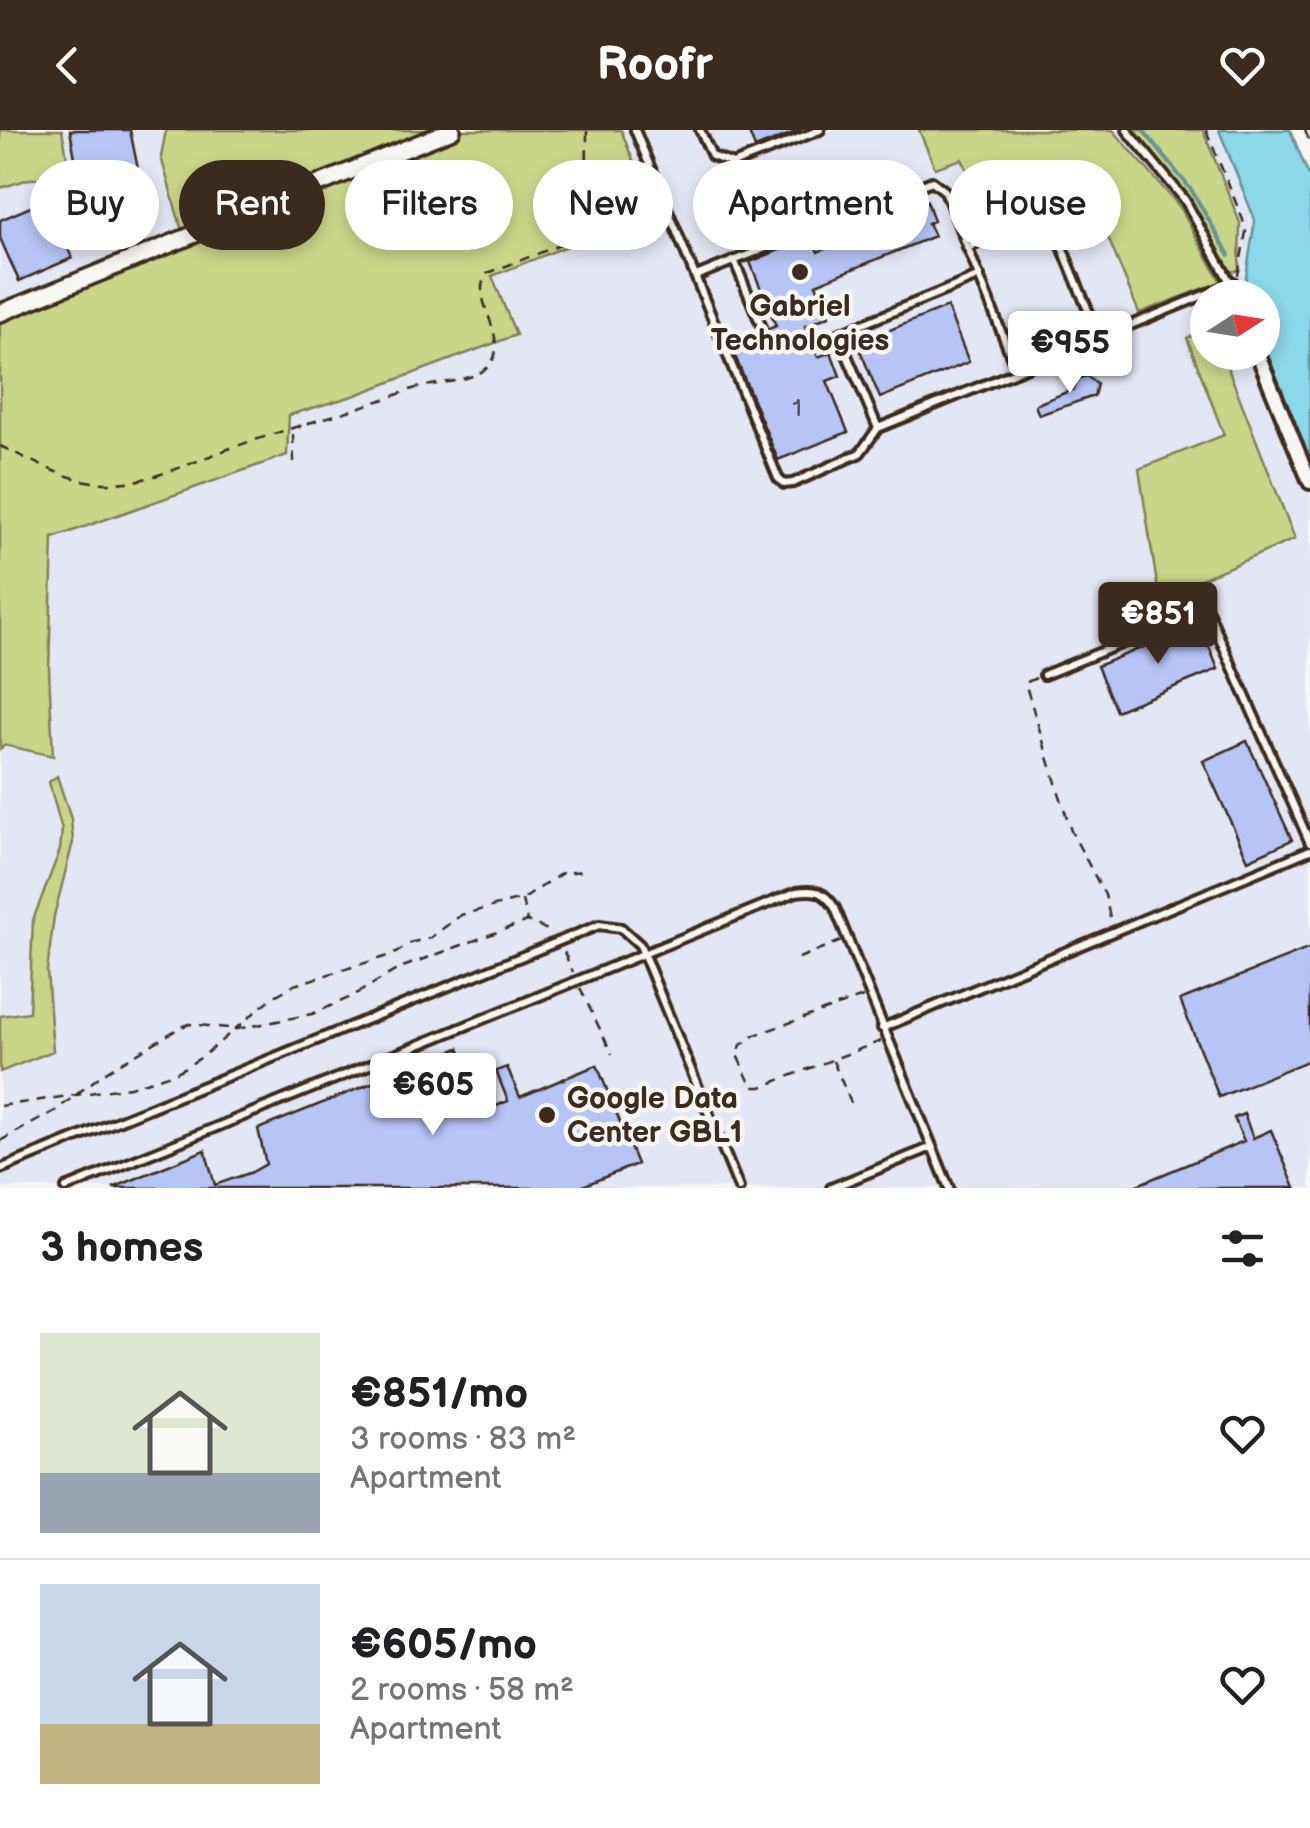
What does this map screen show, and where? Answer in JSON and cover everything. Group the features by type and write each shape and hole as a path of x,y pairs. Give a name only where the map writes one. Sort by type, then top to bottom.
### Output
{"street":[{"path":"0,314 452,130"},
{"path":"1265,370 1310,482"}],"lane":[{"path":"635,130 778,478 784,484 860,453 878,428 1100,337 1190,305"},
{"path":"700,130 712,156 733,164 820,130"},
{"path":"1127,130 1185,200 1228,280"},
{"path":"696,276 932,181 944,191 949,203"},
{"path":"969,250 1017,371"},
{"path":"1063,250 1100,337"},
{"path":"734,260 761,325"},
{"path":"878,428 838,334 980,276"},
{"path":"882,1028 1310,846 1206,609 1044,674"},
{"path":"66,1188 796,892 813,889 822,892 835,908 948,1188"},
{"path":"0,1170 558,942 611,924 636,940 644,954 739,1188"},
{"path":"831,1188 932,1147"}],"path":[{"path":"0,446 66,476 115,484 133,482 302,424 372,406 415,388 479,373 488,367 496,345 483,278 498,268 578,238 586,229 587,130"},
{"path":"1206,130 1246,232 1237,280"},
{"path":"1304,130 1310,144"},
{"path":"294,462 294,435 302,424"},
{"path":"1044,674 1026,683 1027,699 1051,762 1070,831 1104,895 1112,933"},
{"path":"0,1106 130,1086 178,1072 294,986 394,954 413,942 430,938 462,915 522,898 562,874 583,871"},
{"path":"522,898 528,920"},
{"path":"0,1141 55,1111 72,1095 181,1027 190,1024 234,1029 312,1014 351,997 400,968 528,920 545,926 558,942 612,1054"},
{"path":"800,958 847,939"},
{"path":"394,954 400,968"},
{"path":"869,994 754,1034 740,1045 736,1055 752,1087 887,1038"},
{"path":"832,1060 850,1104"}],"shaded area":[{"path":"0,130 1219,130 1255,220 1248,280 1190,280 1190,370 1272,370 1310,465 1310,1188 0,1188"}],"green space":[{"path":"0,130 62,130 68,160 30,160 30,179 0,188"},
{"path":"166,130 434,130 377,160 345,160 345,177 330,185 345,179 345,250 513,250 513,160 391,160 464,130 621,130 633,160 533,160 533,250 557,250 492,276 516,335 353,396 289,415 287,455 53,538 49,670 53,756 4,745 0,749 0,313 179,240 179,250 325,250 325,160 179,160 179,220 161,157"},
{"path":"919,130 1113,130 1179,206 1220,280 1190,280 1190,294 1139,313 1113,250 1121,250 1121,160 962,159 949,160 935,168"},
{"path":"1133,130 1203,130 1240,223 1239,270 1231,272 1195,206"},
{"path":"1199,370 1229,370 1295,539 1159,597 1139,469 1224,435"},
{"path":"57,776 71,819 73,842 54,916 47,971 53,1051 0,1072 0,1016 29,1012 33,920 60,850 62,830 49,782"}],"water":[{"path":"1219,130 1290,130 1310,178 1310,460 1274,370 1280,370 1280,280 1246,280 1255,220"}],"building":[{"path":"70,130 130,130 136,160 75,160"},
{"path":"748,130 801,130 755,148"},
{"path":"30,207 30,250 69,250 72,258 19,281 0,238 0,220"},
{"path":"779,250 900,250 816,284 829,316 805,326 818,357 831,352 840,376 827,381 848,432 778,460 730,344 776,326 750,262"},
{"path":"947,307 969,362 880,398 857,343"},
{"path":"1087,376 1097,384 1094,396 1039,415 1035,405 1074,389 1079,378"},
{"path":"1200,624 1218,669 1116,711 1097,666"},
{"path":"1247,741 1292,840 1248,860 1203,761"},
{"path":"1310,948 1310,1060 1219,1097 1180,1000"},
{"path":"459,1048 482,1112 508,1101 496,1071 507,1067 520,1097 597,1065 637,1164 578,1188 113,1188 205,1150 215,1185 252,1172 266,1164 258,1129"},
{"path":"1244,1114 1253,1138 1271,1130 1295,1188 1130,1188 1244,1141 1234,1118"}],"waterway":[{"path":"1143,130 1192,191 1229,255"}],"place":[{"name":"Gabriel Technologies","path":"800,272"},
{"name":"Google Data Center GBL1","path":"547,1115"}]}
